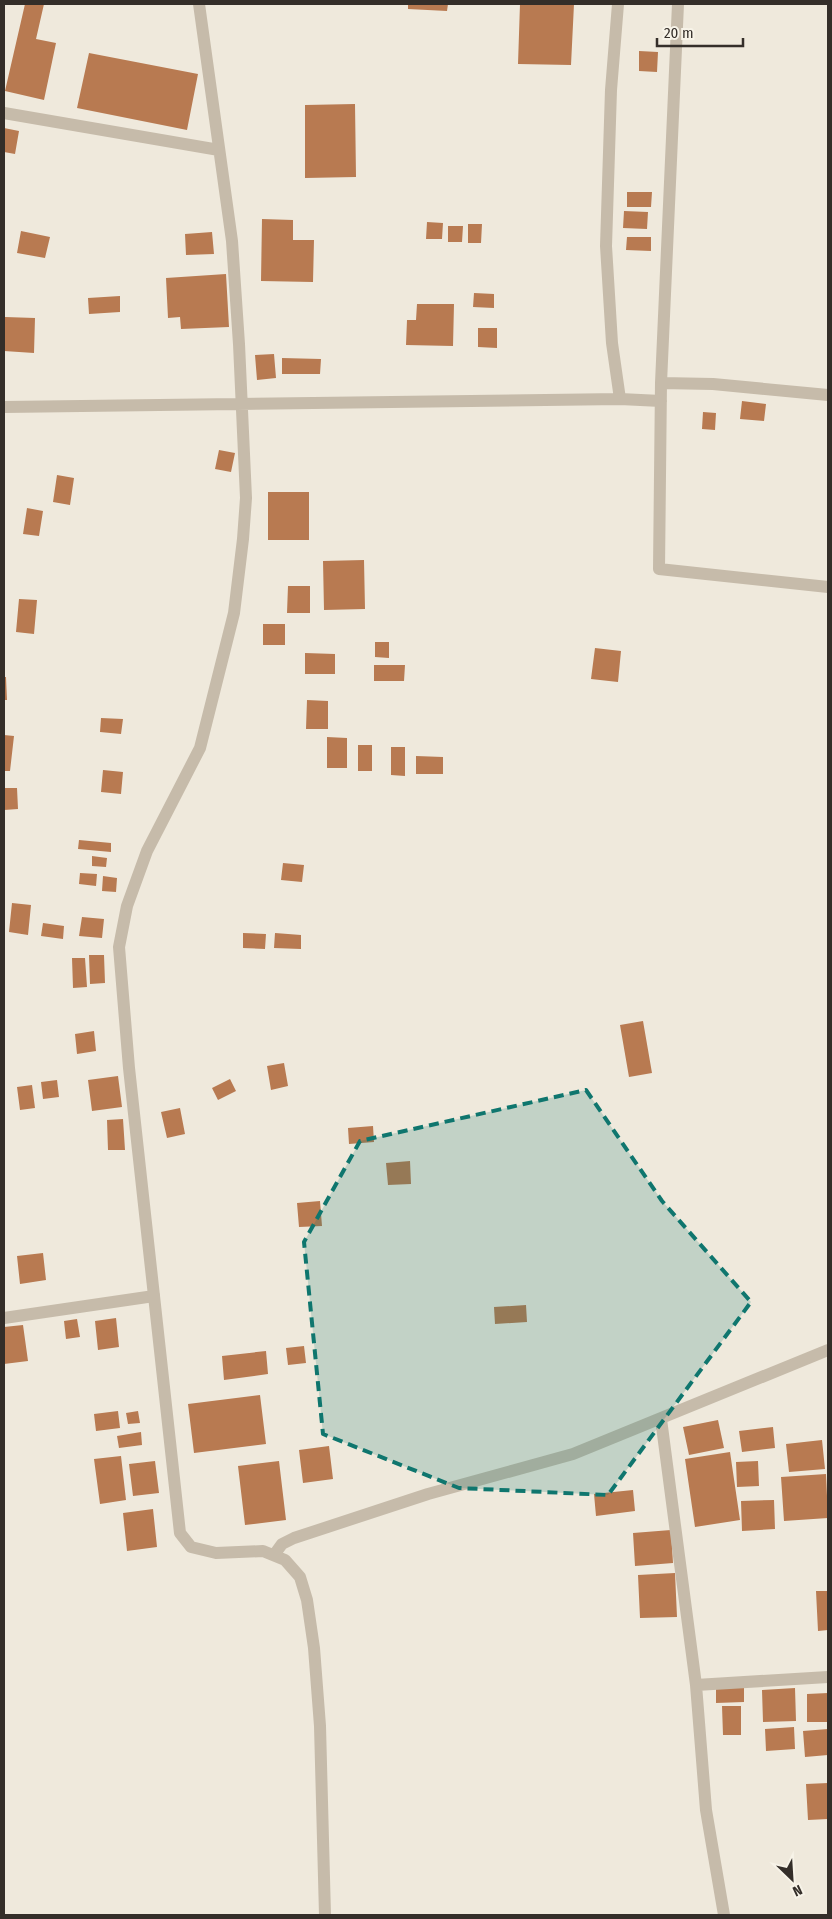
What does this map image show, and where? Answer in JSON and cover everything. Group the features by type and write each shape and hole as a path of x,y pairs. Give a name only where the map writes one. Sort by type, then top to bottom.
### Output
{"street":[{"path":"199,4 232,241 246,498 234,613 200,748 147,851 127,906 119,947 128,1068 180,1533 191,1547 216,1553 263,1551 274,1555 286,1560 300,1577 310,1619 320,1726 325,1915"},
{"path":"618,4 611,90 606,246 612,343 620,399"},
{"path":"678,4 661,383 658,569 828,587"},
{"path":"4,113 219,150"},
{"path":"661,383 713,384 828,395"},
{"path":"4,407 620,399 661,402"},
{"path":"4,1318 154,1296"},
{"path":"274,1555 282,1544 294,1538 428,1494 573,1454 828,1350"},
{"path":"661,1418 696,1685 706,1810 724,1915"},
{"path":"696,1685 828,1677"}],"highlighted area":[{"path":"586,1090 662,1201 751,1302 608,1495 459,1488 323,1434 304,1242 360,1141"}],"building":[{"path":"25,4 44,4 36,39 56,43 44,100 5,91"},
{"path":"408,4 448,4 447,11 408,9"},
{"path":"520,4 574,4 571,65 518,64"},
{"path":"639,51 658,52 657,72 639,71"},
{"path":"89,53 198,74 187,130 77,108"},
{"path":"355,104 356,177 305,178 305,105"},
{"path":"4,128 19,131 15,154 4,152"},
{"path":"627,192 652,192 651,207 627,207"},
{"path":"624,211 648,212 647,229 623,228"},
{"path":"262,219 293,220 293,240 314,240 313,282 261,281"},
{"path":"427,222 443,223 442,239 426,239"},
{"path":"468,224 482,224 481,243 468,243"},
{"path":"448,226 463,226 462,242 448,242"},
{"path":"21,231 50,237 45,258 17,253"},
{"path":"212,232 214,254 186,255 185,234"},
{"path":"627,237 651,237 651,251 626,250"},
{"path":"226,274 229,327 181,329 180,317 168,318 166,278"},
{"path":"474,293 494,294 494,308 473,307"},
{"path":"120,296 120,312 89,314 88,298"},
{"path":"417,304 454,304 453,346 406,345 407,320 416,320"},
{"path":"5,317 35,318 34,353 4,351"},
{"path":"478,328 497,328 497,348 478,347"},
{"path":"274,354 276,378 257,380 255,355"},
{"path":"282,358 321,359 320,374 282,374"},
{"path":"742,401 766,404 764,421 740,419"},
{"path":"703,412 716,413 715,430 702,429"},
{"path":"219,450 235,453 231,472 215,469"},
{"path":"57,475 74,478 70,505 53,502"},
{"path":"268,492 309,492 309,540 268,540"},
{"path":"27,508 43,511 39,536 23,534"},
{"path":"364,560 365,609 324,610 323,561"},
{"path":"288,586 310,586 310,613 287,613"},
{"path":"19,599 37,600 34,634 16,632"},
{"path":"263,624 285,624 285,645 263,645"},
{"path":"375,642 389,642 389,658 375,657"},
{"path":"595,648 621,651 618,682 591,679"},
{"path":"305,653 335,654 335,674 305,674"},
{"path":"374,665 405,665 404,681 374,681"},
{"path":"4,677 6,677 7,700 4,700"},
{"path":"307,700 328,701 328,729 306,729"},
{"path":"101,718 123,719 121,734 100,732"},
{"path":"4,735 14,736 10,771 4,771"},
{"path":"327,737 347,738 347,768 327,768"},
{"path":"358,745 372,745 372,771 358,771"},
{"path":"391,747 405,747 405,776 391,775"},
{"path":"416,756 443,757 443,774 416,774"},
{"path":"103,770 123,772 121,794 101,792"},
{"path":"4,788 17,788 18,809 4,810"},
{"path":"79,840 111,843 111,852 78,849"},
{"path":"92,856 107,858 106,867 92,866"},
{"path":"283,863 304,865 302,882 281,880"},
{"path":"80,873 97,874 96,886 79,884"},
{"path":"103,876 117,878 116,892 102,891"},
{"path":"12,903 31,905 28,935 9,932"},
{"path":"82,917 104,919 102,938 79,936"},
{"path":"43,923 64,926 63,939 41,936"},
{"path":"243,933 266,934 265,949 243,948"},
{"path":"275,933 301,935 301,949 274,948"},
{"path":"89,955 104,955 105,983 90,984"},
{"path":"72,958 85,958 87,987 73,988"},
{"path":"643,1021 652,1073 629,1077 620,1025"},
{"path":"94,1031 96,1051 77,1054 75,1034"},
{"path":"284,1063 288,1086 271,1090 267,1066"},
{"path":"118,1076 122,1107 92,1111 88,1080"},
{"path":"230,1079 236,1091 218,1100 212,1088"},
{"path":"57,1080 59,1097 43,1099 41,1082"},
{"path":"32,1085 35,1108 20,1110 17,1087"},
{"path":"180,1108 185,1134 167,1138 161,1112"},
{"path":"123,1119 125,1150 108,1150 107,1120"},
{"path":"373,1126 374,1142 349,1144 348,1128"},
{"path":"410,1161 411,1184 388,1185 386,1163"},
{"path":"320,1201 322,1226 299,1227 297,1203"},
{"path":"43,1253 46,1280 20,1284 17,1256"},
{"path":"526,1305 527,1322 495,1324 494,1307"},
{"path":"116,1318 119,1347 98,1350 95,1321"},
{"path":"77,1319 80,1337 66,1339 64,1321"},
{"path":"23,1325 28,1361 4,1364 4,1327"},
{"path":"304,1346 306,1363 288,1365 286,1348"},
{"path":"266,1351 268,1374 224,1380 222,1356"},
{"path":"260,1395 266,1444 194,1453 188,1404"},
{"path":"118,1411 120,1428 96,1431 94,1414"},
{"path":"138,1411 140,1423 128,1424 126,1413"},
{"path":"718,1420 724,1448 689,1455 683,1427"},
{"path":"773,1427 775,1448 742,1452 739,1431"},
{"path":"141,1432 142,1445 119,1448 117,1436"},
{"path":"822,1440 825,1469 789,1472 786,1444"},
{"path":"329,1446 333,1479 303,1483 299,1450"},
{"path":"730,1452 740,1520 695,1527 685,1459"},
{"path":"121,1456 126,1500 100,1504 94,1459"},
{"path":"155,1461 159,1493 133,1496 129,1464"},
{"path":"279,1461 286,1520 245,1525 238,1466"},
{"path":"758,1461 759,1486 737,1487 736,1462"},
{"path":"826,1474 828,1518 784,1521 781,1477"},
{"path":"633,1490 635,1511 596,1516 594,1494"},
{"path":"774,1500 775,1529 742,1531 741,1501"},
{"path":"153,1509 157,1547 127,1551 123,1513"},
{"path":"671,1530 673,1563 635,1566 633,1533"},
{"path":"675,1573 677,1617 640,1618 638,1575"},
{"path":"816,1591 828,1591 828,1630 818,1631"},
{"path":"744,1687 744,1702 716,1703 716,1688"},
{"path":"795,1688 796,1721 763,1722 762,1690"},
{"path":"828,1693 828,1722 807,1722 807,1694"},
{"path":"722,1706 741,1706 741,1735 723,1735"},
{"path":"794,1727 795,1749 766,1751 765,1729"},
{"path":"828,1729 828,1755 805,1757 803,1731"},
{"path":"828,1783 828,1819 808,1820 806,1784"}]}
